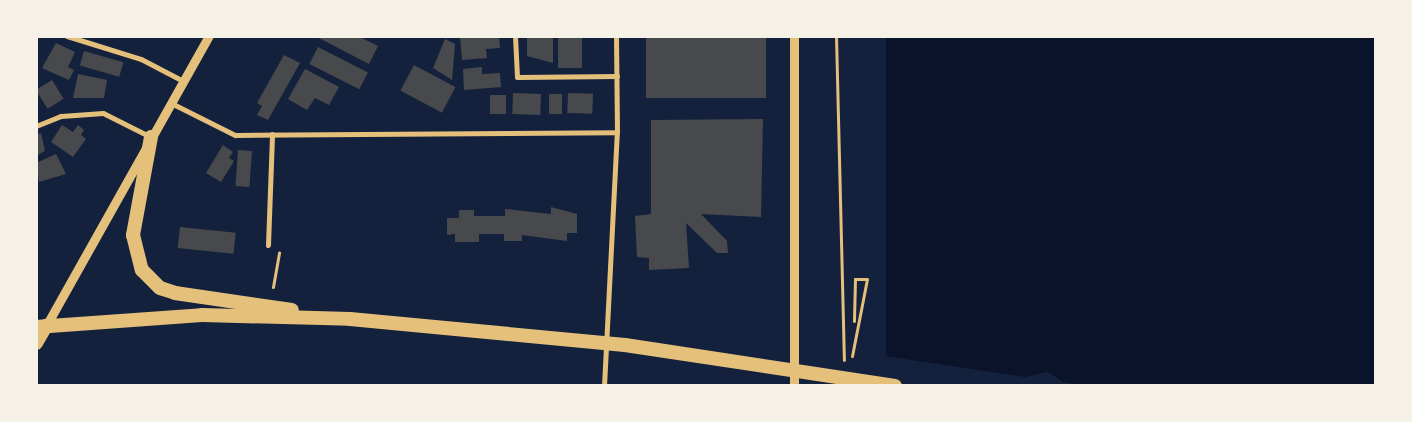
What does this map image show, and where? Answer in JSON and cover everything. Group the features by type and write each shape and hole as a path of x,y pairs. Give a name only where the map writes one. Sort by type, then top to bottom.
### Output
{"highway":[{"path":"151,137 133,235 138,264 150,281 175,294 350,319"},
{"path":"36,343 41,327 202,315 350,319 446,326 625,345 895,386"}],"street":[{"path":"67,36 141,59 183,81"},
{"path":"41,327 209,36"},
{"path":"515,36 517,77 617,76"},
{"path":"604,386 617,132 616,36"},
{"path":"794,36 794,386"},
{"path":"171,103 216,129 235,135 617,132"},
{"path":"36,126 61,116 103,113 151,137"},
{"path":"268,245 272,134"}],"path":[{"path":"836,36 844,367"},
{"path":"273,287 279,250"},
{"path":"852,356 867,279 855,279 854,320"}],"water":[{"path":"886,36 1376,36 1376,386 886,386"}],"pier":[{"path":"885,356 1025,377 1048,372 1063,382 1087,386 886,386"}],"building":[{"path":"315,36 358,36 378,46 369,64"},
{"path":"460,36 499,36 500,48 486,49 487,58 462,60"},
{"path":"527,36 553,36 553,63 527,56"},
{"path":"558,36 582,36 582,68 558,68"},
{"path":"646,36 766,36 766,98 646,98"},
{"path":"445,39 455,44 452,80 433,68"},
{"path":"56,43 75,52 68,67 74,70 69,80 42,68"},
{"path":"318,47 368,72 359,89 309,64"},
{"path":"84,51 123,62 119,77 80,65"},
{"path":"284,55 300,63 268,120 257,115 262,106 257,103"},
{"path":"414,65 455,87 442,113 400,91"},
{"path":"482,67 482,74 500,73 501,87 464,90 463,69"},
{"path":"305,69 339,87 329,105 315,98 307,110 288,99"},
{"path":"78,74 107,80 104,98 73,98"},
{"path":"52,80 64,99 48,109 36,90"},
{"path":"513,93 541,94 540,115 512,114"},
{"path":"568,93 593,94 592,114 567,113"},
{"path":"549,94 562,94 562,114 549,114"},
{"path":"490,95 506,95 506,114 490,114"},
{"path":"763,119 761,217 701,214 727,241 728,253 717,253 686,223 689,268 649,270 649,258 637,257 635,216 651,214 651,120"},
{"path":"62,125 73,132 78,125 84,130 81,135 86,139 73,157 51,142"},
{"path":"41,133 45,151 36,156 36,135"},
{"path":"223,145 233,152 229,158 234,161 221,182 206,173"},
{"path":"238,150 252,151 249,187 235,186"},
{"path":"56,154 66,174 39,182 36,163"},
{"path":"551,207 577,214 577,233 567,233 567,241 522,235 522,241 504,241 504,234 479,234 479,242 455,242 455,234 447,235 447,218 459,218 459,210 474,210 474,216 505,216 505,209 551,214"},
{"path":"180,227 236,233 233,254 178,248"}]}
